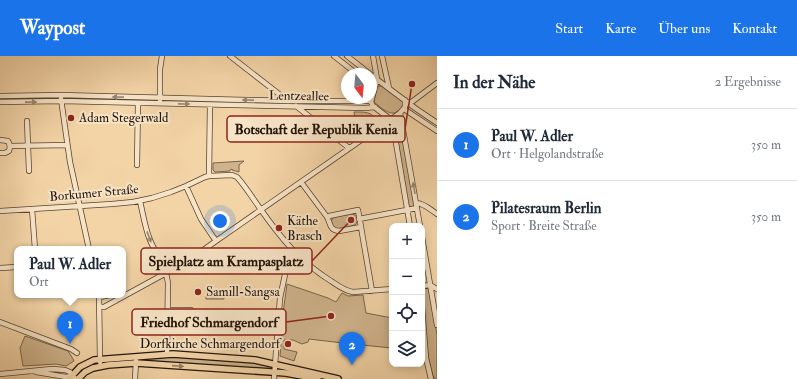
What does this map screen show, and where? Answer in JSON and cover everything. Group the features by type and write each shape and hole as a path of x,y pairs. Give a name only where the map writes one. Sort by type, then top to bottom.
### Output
{"main road":[{"path":"74,378 76,370 83,364 94,360 167,354 255,360 338,379"},
{"path":"74,378 100,366 136,363 274,372 318,379"}],"street":[{"path":"160,104 160,69 162,56"},
{"path":"230,56 350,148"},
{"path":"334,56 350,68"},
{"path":"342,62 347,56 363,68"},
{"path":"373,56 375,68"},
{"path":"382,56 389,88"},
{"path":"377,79 389,88 405,106 437,131"},
{"path":"126,294 188,261 350,148 437,83"},
{"path":"61,95 70,162 88,246"},
{"name":"Lentzeallee","path":"0,96 61,95 341,101"},
{"path":"198,98 198,105"},
{"path":"222,99 222,105"},
{"name":"Lentzeallee","path":"0,102 61,101 138,104 375,107"},
{"path":"137,165 138,104"},
{"path":"372,104 390,119 409,223"},
{"path":"210,105 209,176 232,175 237,177 283,240 300,259 349,292 389,289"},
{"path":"405,106 437,123"},
{"path":"405,106 420,223"},
{"path":"27,121 29,171"},
{"path":"0,140 8,141 10,146"},
{"path":"10,146 67,145"},
{"path":"0,153 5,153 8,151 10,146"},
{"name":"Borkumer Straße","path":"0,211 140,201 162,195 209,176"},
{"path":"301,182 327,217 331,228 339,231 361,227"},
{"path":"186,186 201,219 216,241"},
{"path":"140,201 148,236 166,272 168,283 167,354"},
{"path":"359,219 407,210 417,206 419,203 437,214"},
{"path":"32,209 35,246"},
{"path":"327,217 358,210 372,291"},
{"path":"274,379 280,298 289,256 292,250"},
{"path":"425,255 437,325"},
{"path":"0,268 14,266"},
{"path":"425,286 430,285 437,289"},
{"path":"126,292 132,291"},
{"path":"100,298 100,366"},
{"path":"100,307 104,307 120,298"},
{"path":"433,303 437,298"},
{"path":"168,310 191,310"},
{"path":"0,322 71,349 77,353"},
{"path":"424,331 426,358 431,379"},
{"path":"135,379 136,356"},
{"path":"0,374 32,371 74,378"}],"shaded area":[{"path":"382,86 403,101 400,109 396,112 390,113 376,104 377,87"},
{"path":"354,112 364,112 373,115 376,121 365,131 355,119"},
{"path":"401,123 415,206 408,207 395,127"},
{"path":"244,161 239,165 239,172 232,169 230,171 215,172 213,170 213,163"},
{"path":"352,214 357,218 355,225 334,229 331,221 334,217"},
{"path":"287,284 336,302 342,293 348,296 363,295 366,313 389,317 389,348 309,339 308,342 302,344 293,340 284,340 284,349 297,352 294,361 280,356"},
{"path":"429,288 437,335 437,379 434,379 428,357 425,334 425,289"},
{"path":"206,290 224,290 224,299 206,299"},
{"path":"25,336 68,351 74,361 66,366 56,364 23,366 20,348"},
{"path":"175,356 256,363 268,365 268,370 140,362 141,358"}],"place":[{"name":"Botschaft der Republik Kenia","path":"412,84"},
{"name":"Adam Stegerwald","path":"71,118"},
{"name":"Spielplatz am Krampasplatz","path":"351,220"},
{"name":"Käthe Brasch","path":"279,228"},
{"name":"Samill-Sangsa","path":"198,292"},
{"name":"Friedhof Schmargendorf","path":"331,316"},
{"name":"Paul W. Adler","path":"70,344"},
{"name":"Dorfkirche Schmargendorf","path":"288,344"},
{"name":"Pilatesraum Berlin","path":"352,365"}]}
